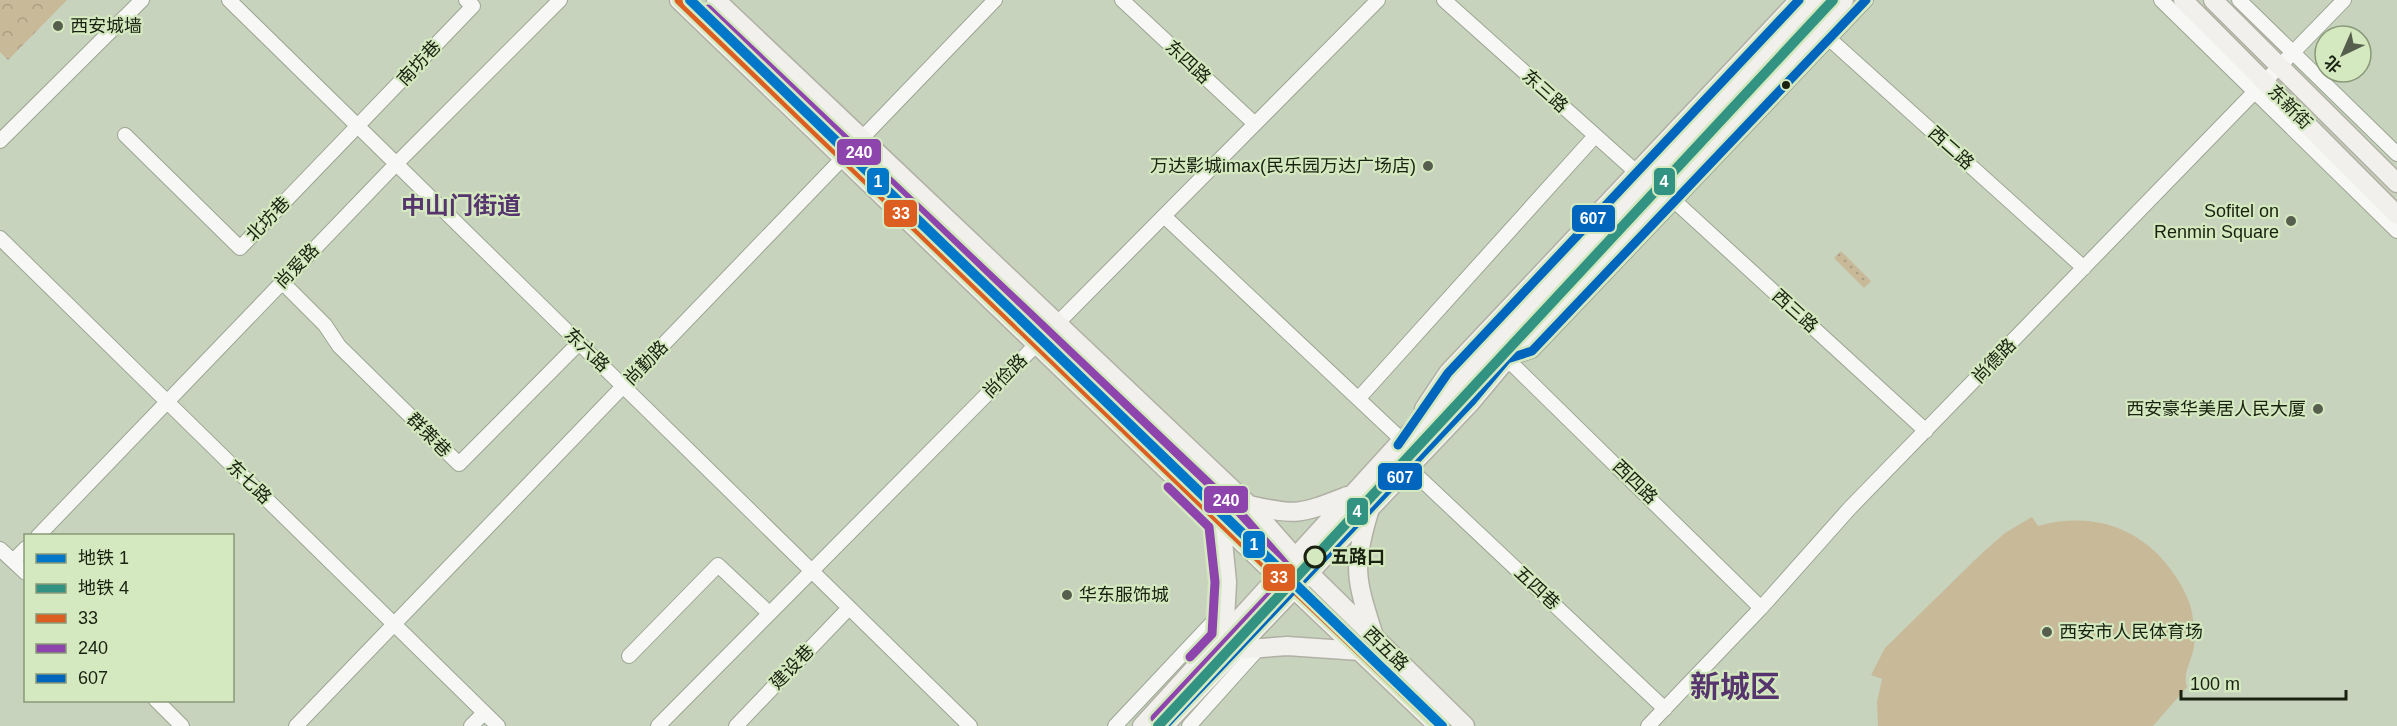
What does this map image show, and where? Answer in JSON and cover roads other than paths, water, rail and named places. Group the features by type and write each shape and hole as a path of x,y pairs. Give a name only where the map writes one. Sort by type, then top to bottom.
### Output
{"main road":[{"name":"西五路","path":"679,0 1278,577 1293,588 1438,726"},
{"name":"西五路","path":"716,0 1248,505 1308,572 1465,726"},
{"path":"1402,440 1448,373 1821,0"},
{"path":"1142,726 1229,644 1293,588 1471,402 1508,359 1669,196 1806,15 1844,0"},
{"name":"东新街","path":"2183,0 2259,86 2397,215"},
{"name":"东新街","path":"2212,0 2397,183"},
{"path":"1164,726 1278,577 1402,440 1460,385 1521,319 1642,177"},
{"path":"1497,322 1521,319"},
{"path":"1248,505 1297,513 1352,495"},
{"path":"1370,507 1357,560 1358,586 1375,638"},
{"path":"1221,521 1227,582 1226,608 1229,644"},
{"path":"1229,644 1258,649 1287,646 1360,651"}],"street":[{"path":"0,141 142,0"},
{"name":"东六路","path":"229,0 848,609 970,726"},
{"name":"南坊巷","path":"359,126 473,6 466,0"},
{"name":"尚爱路","path":"40,534 282,282 560,0"},
{"name":"尚勤路","path":"296,726 995,0"},
{"name":"东四路","path":"1122,0 1255,124"},
{"name":"尚俭路","path":"657,726 1378,0"},
{"name":"东三路","path":"1444,0 1642,177"},
{"path":"1806,15 1866,0"},
{"path":"2161,0 2259,86 2397,231"},
{"path":"2239,0 2397,154"},
{"name":"尚德路","path":"1648,726 1761,608 1849,509 2344,0"},
{"name":"西二路","path":"1806,15 2084,268"},
{"name":"北坊巷","path":"125,135 240,248 359,126"},
{"path":"1359,398 1595,136"},
{"name":"西三路","path":"1669,196 1926,431"},
{"path":"1164,216 1402,440"},
{"name":"东七路","path":"0,238 498,726"},
{"name":"群策巷","path":"282,282 325,326 339,346 459,464 579,343"},
{"name":"西四路","path":"1508,359 1761,608"},
{"name":"五四巷","path":"1409,468 1665,709"},
{"path":"0,549 24,571"},
{"path":"13,561 24,550"},
{"path":"629,656 718,565 769,613"},
{"path":"1115,726 1226,608"},
{"name":"建设巷","path":"736,726 848,609"},
{"path":"1189,726 1258,649"},
{"path":"158,702 182,726"},
{"path":"471,726 484,713"}],"metro line":[{"name":"1","path":"690,0 1442,726"},
{"name":"4","path":"1158,726 1833,0"}],"place":[{"name":"西安城墙","path":"58,26"},
{"name":"万达影城imax(民乐园万达广场店)","path":"1428,166"},
{"name":"Sofitel on Renmin Square","path":"2291,221"},
{"name":"西安豪华美居人民大厦","path":"2318,409"},
{"name":"五路口","path":"1315,557"},
{"name":"华东服饰城","path":"1067,595"},
{"name":"西安市人民体育场","path":"2047,632"}],"district":[{"name":"中山门街道","path":"461,206"},
{"name":"新城区","path":"1735,687"}]}
